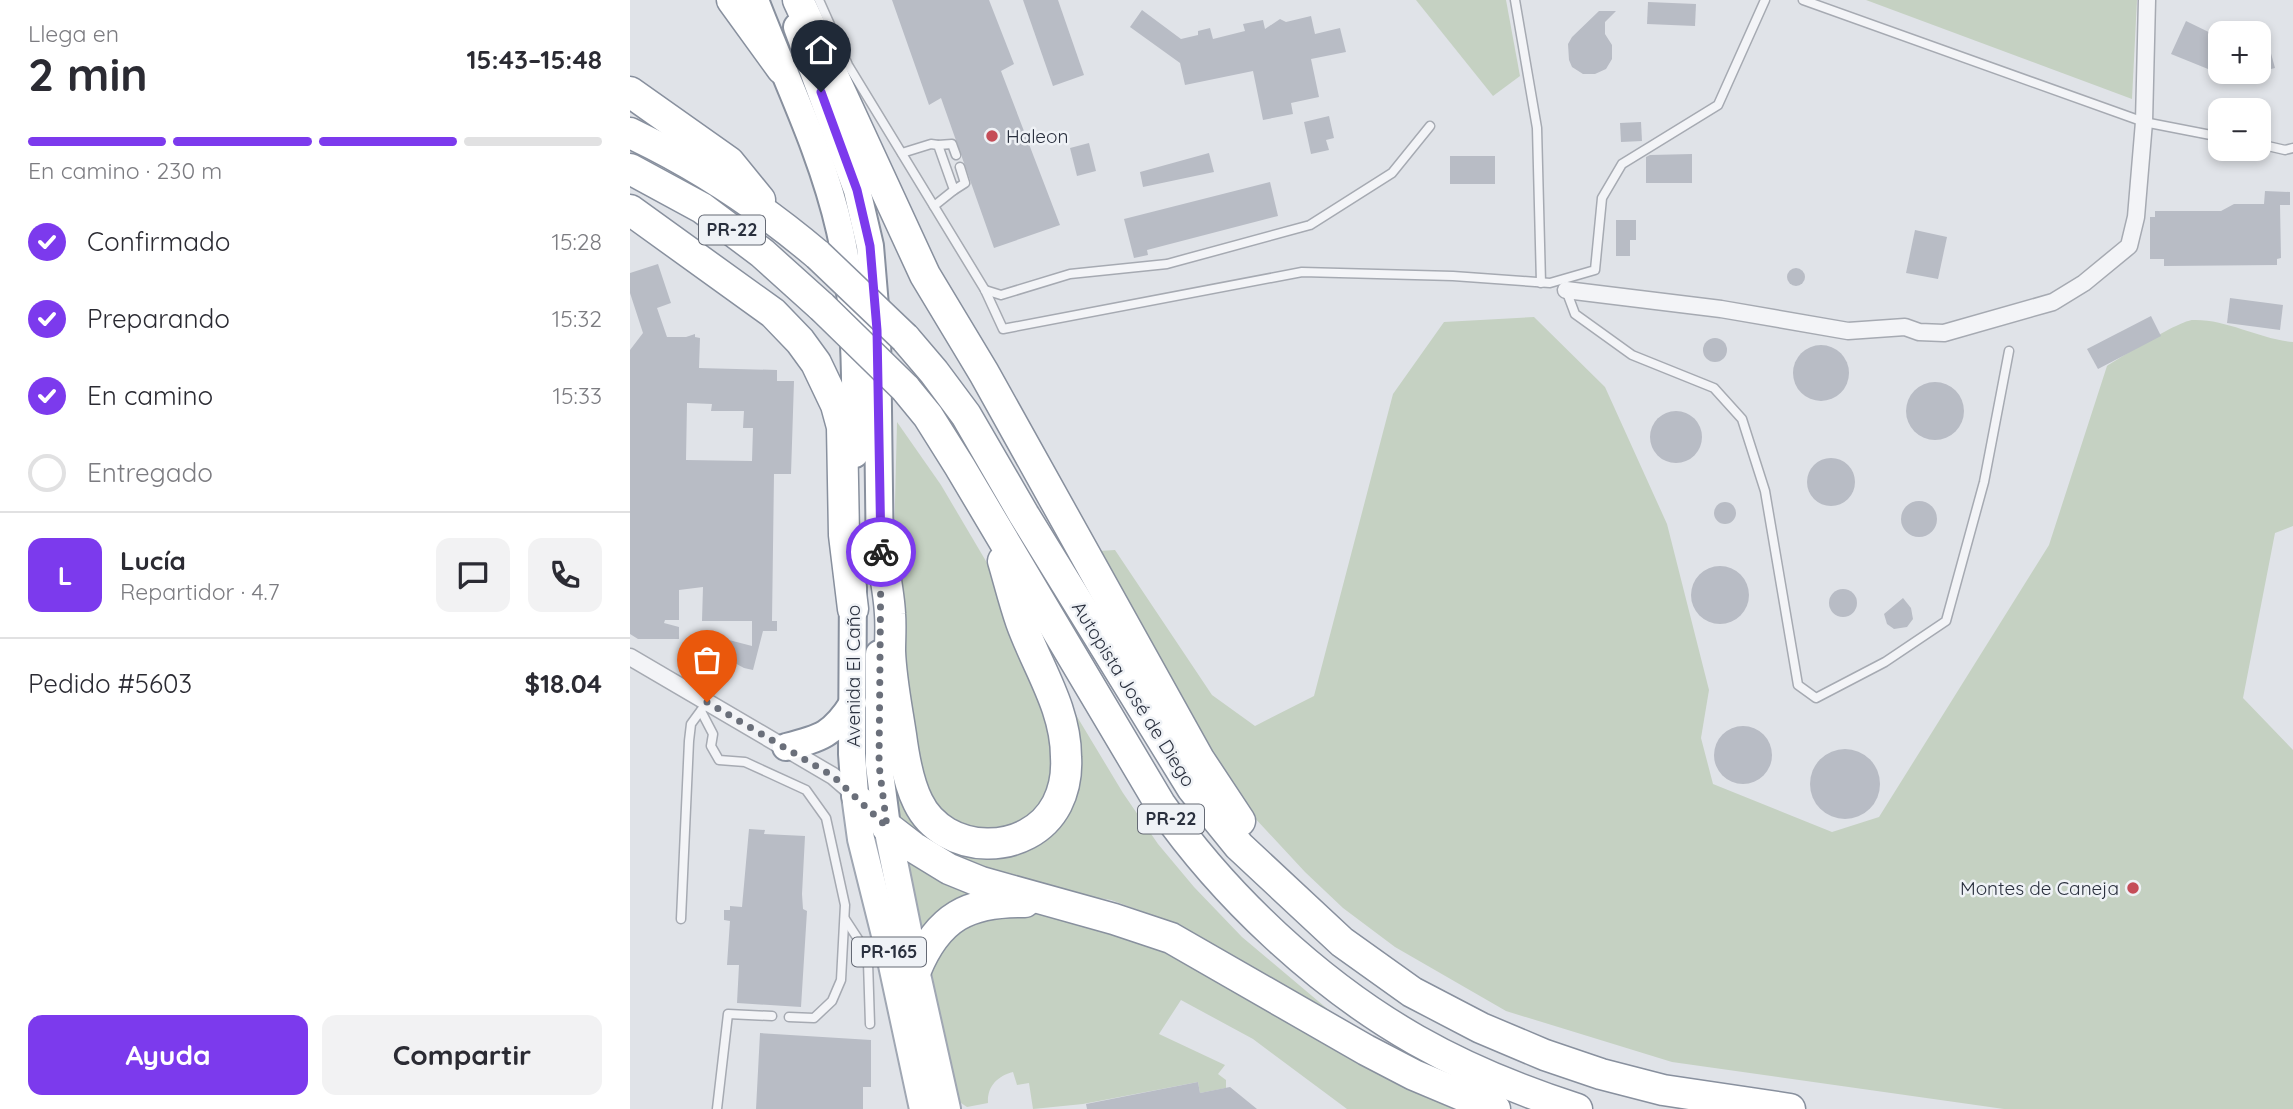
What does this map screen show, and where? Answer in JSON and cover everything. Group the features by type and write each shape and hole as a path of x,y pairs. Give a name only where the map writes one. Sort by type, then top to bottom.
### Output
{"highway":[{"path":"732,0 782,69"},
{"path":"798,0 925,275 997,397 1199,759 1277,881"},
{"path":"630,92 729,162 776,220"},
{"name":"Autopista José de Diego","path":"630,133 713,179 776,220 818,255 905,338 966,415 1024,515 1192,788 1239,846 1342,942 1412,992 1481,1028 1545,1055 1601,1074 1662,1090 1790,1109"},
{"name":"Autopista José de Diego","path":"630,169 702,208 762,253 905,388 928,416 1160,804 1200,857 1278,937 1347,994 1415,1040 1472,1069 1531,1094 1577,1109"},
{"path":"630,210 773,313 800,341 821,374 836,405 842,427 844,535 853,609"},
{"path":"881,551 890,612 890,653 896,702 912,789 924,814 941,831 952,837 979,844 1008,841 1040,825 1057,804 1066,773 1066,747 1060,717 1021,622 992,524"},
{"path":"887,827 949,869 981,882 1114,919 1171,938 1366,1050 1414,1075 1495,1109"},
{"path":"915,970 931,940 949,920 960,913 998,902 1057,904"}],"main road":[{"name":"Avenida El Caño","path":"755,0 826,180 840,231 846,267 855,423 855,795 860,839 889,951 923,1109"},
{"name":"Avenida El Caño","path":"787,0 857,190 870,246 877,330 881,551 879,765 887,827 915,970 947,1109"},
{"path":"786,747 819,738 841,722 853,702"},
{"path":"855,795 887,827"}],"street":[{"path":"1566,290 1710,307 1848,331 1905,327 1919,332 1944,333 2053,302 2084,283 2129,246 2136,217 2144,122 2147,0"},
{"path":"630,657 704,707 786,747 833,776 855,795"}],"lane":[{"path":"819,0 848,65 985,290 1003,329 1302,272 1452,276 1546,283 1566,290 1575,314 1632,355 1714,388 1742,419 1765,491 1798,685 1816,698 1885,662 1946,621 1984,482 2010,351"},
{"path":"1515,0 1537,128 1546,283"},
{"path":"1546,283 1595,270 1602,198 1622,164 1718,105 1765,0"},
{"path":"1803,0 2144,122 2208,134"},
{"path":"985,290 1001,295 1070,274 1167,264 1310,225 1392,173 1430,127"},
{"path":"902,153 931,144 952,144 956,155"},
{"path":"938,145 954,190"},
{"path":"2271,147 2293,148"},
{"path":"934,206 965,183 960,167"},
{"path":"681,919 689,741 691,724 704,707"},
{"path":"704,707 713,734 711,747 719,760 745,762 806,790 826,818 845,905 841,980 832,1002 814,1018 789,1017"},
{"path":"845,919 869,962 870,1024"},
{"path":"717,1109 728,1014 772,1016"}],"green space":[{"path":"1416,0 1506,0 1520,76 1493,96"},
{"path":"1866,0 2137,0 2132,99"},
{"path":"1534,317 1605,387 1667,524 1709,690 1701,738 1713,784 1832,832 1879,817 2049,545 2107,366 2164,332 2193,320 2218,323 2293,342 2293,526 2275,533 2243,698 2293,750 2293,1109 2004,1109 1672,1062 1506,1011 1395,947 1343,908 1305,872 1226,787 1099,551 1115,550 1212,695 1255,726 1314,696 1393,394 1444,322"},
{"path":"897,422 941,485 990,568 1052,709 1052,795 1012,830 971,832 926,800 894,643"},
{"path":"1064,695 1123,793 1158,844 1194,887 1242,937 1350,1028 1182,926 1111,900 1057,891 974,868 903,825 893,798 894,729 899,770 962,847 1058,814"},
{"path":"900,848 976,892 918,947"},
{"path":"1014,905 1120,928 1445,1096 1452,1109 1347,1109 1253,1039 1181,1000 1159,1034 1225,1065 1218,1074 1226,1080 1226,1088 1200,1093 1198,1082 1083,1104 1033,1109 1029,1083 1017,1085 1013,1072 994,1083 989,1092 988,1103 967,1107 958,1101 930,978 935,953 943,937"}],"building":[{"path":"892,0 989,0 1014,64 1001,71 1060,225 994,248 941,98 929,105"},
{"path":"1023,0 1058,0 1084,75 1053,86"},
{"path":"1648,2 1696,4 1695,26 1647,24"},
{"path":"1142,10 1181,39 1198,35 1198,31 1210,28 1213,39 1245,31 1243,24 1263,20 1265,29 1280,19 1286,22 1311,16 1315,34 1340,28 1346,52 1311,59 1319,97 1291,103 1293,114 1263,120 1253,71 1185,85 1180,63 1130,27"},
{"path":"1599,11 1616,11 1605,22 1605,34 1612,45 1612,59 1606,69 1595,74 1583,74 1572,67 1568,44"},
{"path":"2186,21 2208,32 2208,69 2171,54"},
{"path":"2271,53 2275,68 2271,69"},
{"path":"1329,116 1334,138 1326,140 1329,150 1311,154 1304,122"},
{"path":"1641,122 1642,141 1621,142 1620,123"},
{"path":"1089,143 1096,171 1077,176 1070,148"},
{"path":"1209,153 1214,172 1143,187 1140,172"},
{"path":"1692,154 1692,183 1646,183 1646,157"},
{"path":"1450,156 1495,156 1495,184 1450,184"},
{"path":"1270,182 1278,216 1147,250 1148,255 1134,258 1124,219"},
{"path":"2265,191 2290,192 2290,205 2280,205 2281,258 2277,259 2277,265 2164,266 2164,259 2150,259 2150,217 2155,217 2155,211 2221,211 2234,204 2264,204"},
{"path":"1616,220 1636,220 1636,240 1630,240 1630,256 1616,256"},
{"path":"1915,230 1947,237 1938,279 1906,273"},
{"path":"658,264 671,303 657,308 667,337 695,334 695,337 700,338 699,368 777,370 777,381 794,381 791,474 774,474 772,621 777,621 777,631 763,631 753,670 701,645 706,634 752,646 752,621 702,621 703,587 679,590 679,620 665,620 664,623 679,627 679,639 638,639 630,634 630,350 643,333 630,293 630,273","holes":["687,403 712,404 711,411 744,411 743,428 753,428 752,461 686,460"]},
{"path":"1792,268 1800,268 1805,277 1803,284 1792,286 1787,281 1787,273"},
{"path":"2230,298 2283,305 2280,330 2227,323"},
{"path":"2151,316 2161,336 2098,369 2087,349"},
{"path":"1715,338 1724,341 1727,350 1724,359 1715,362 1706,359 1703,350 1706,341"},
{"path":"1821,345 1836,350 1844,358 1849,373 1844,388 1836,396 1821,401 1806,396 1798,388 1793,373 1798,358 1806,350"},
{"path":"1935,382 1951,387 1959,395 1964,411 1959,427 1951,435 1935,440 1919,435 1911,427 1906,411 1911,395 1919,387"},
{"path":"1676,411 1686,413 1694,419 1700,427 1700,447 1694,455 1686,461 1676,463 1666,461 1658,455 1652,447 1650,437 1652,427 1658,419 1666,413"},
{"path":"1831,458 1840,459 1848,465 1854,473 1854,491 1848,499 1840,505 1831,506 1822,505 1814,499 1808,491 1807,482 1808,473 1814,465 1822,459"},
{"path":"1919,501 1932,506 1937,519 1932,532 1919,537 1906,532 1901,519 1906,506"},
{"path":"1725,502 1733,505 1736,513 1733,521 1725,524 1717,521 1714,513 1717,505"},
{"path":"1720,566 1731,568 1744,579 1749,595 1747,606 1736,619 1720,624 1709,622 1696,611 1691,595 1693,584 1704,571"},
{"path":"1843,589 1853,593 1857,603 1853,613 1843,617 1833,613 1829,603 1833,593"},
{"path":"1903,598 1911,608 1913,619 1907,627 1894,629 1887,624 1884,614"},
{"path":"1743,726 1754,728 1767,739 1772,755 1770,766 1759,779 1743,784 1732,782 1719,771 1714,755 1716,744 1727,731"},
{"path":"1852,749 1865,755 1874,764 1878,770 1878,798 1870,809 1859,817 1838,819 1820,809 1812,798 1810,777 1820,759 1831,751"},
{"path":"749,829 765,830 764,834 805,836 802,894 803,909 807,911 801,1007 737,1003 739,965 727,965 730,921 724,920 724,910 730,910 730,906 742,907"},
{"path":"760,1033 871,1040 871,1087 863,1087 863,1109 756,1109"},
{"path":"1198,1082 1200,1093 1230,1087 1257,1109 1087,1109 1086,1104"}],"way so far":[{"path":"707,702 833,776 887,827 879,765 881,552"}],"place":[{"name":"Haleon","path":"992,136"},
{"name":"Montes de Caneja","path":"2133,888"}],"route":[{"path":"821,92 857,190 874,276 881,552"}]}
